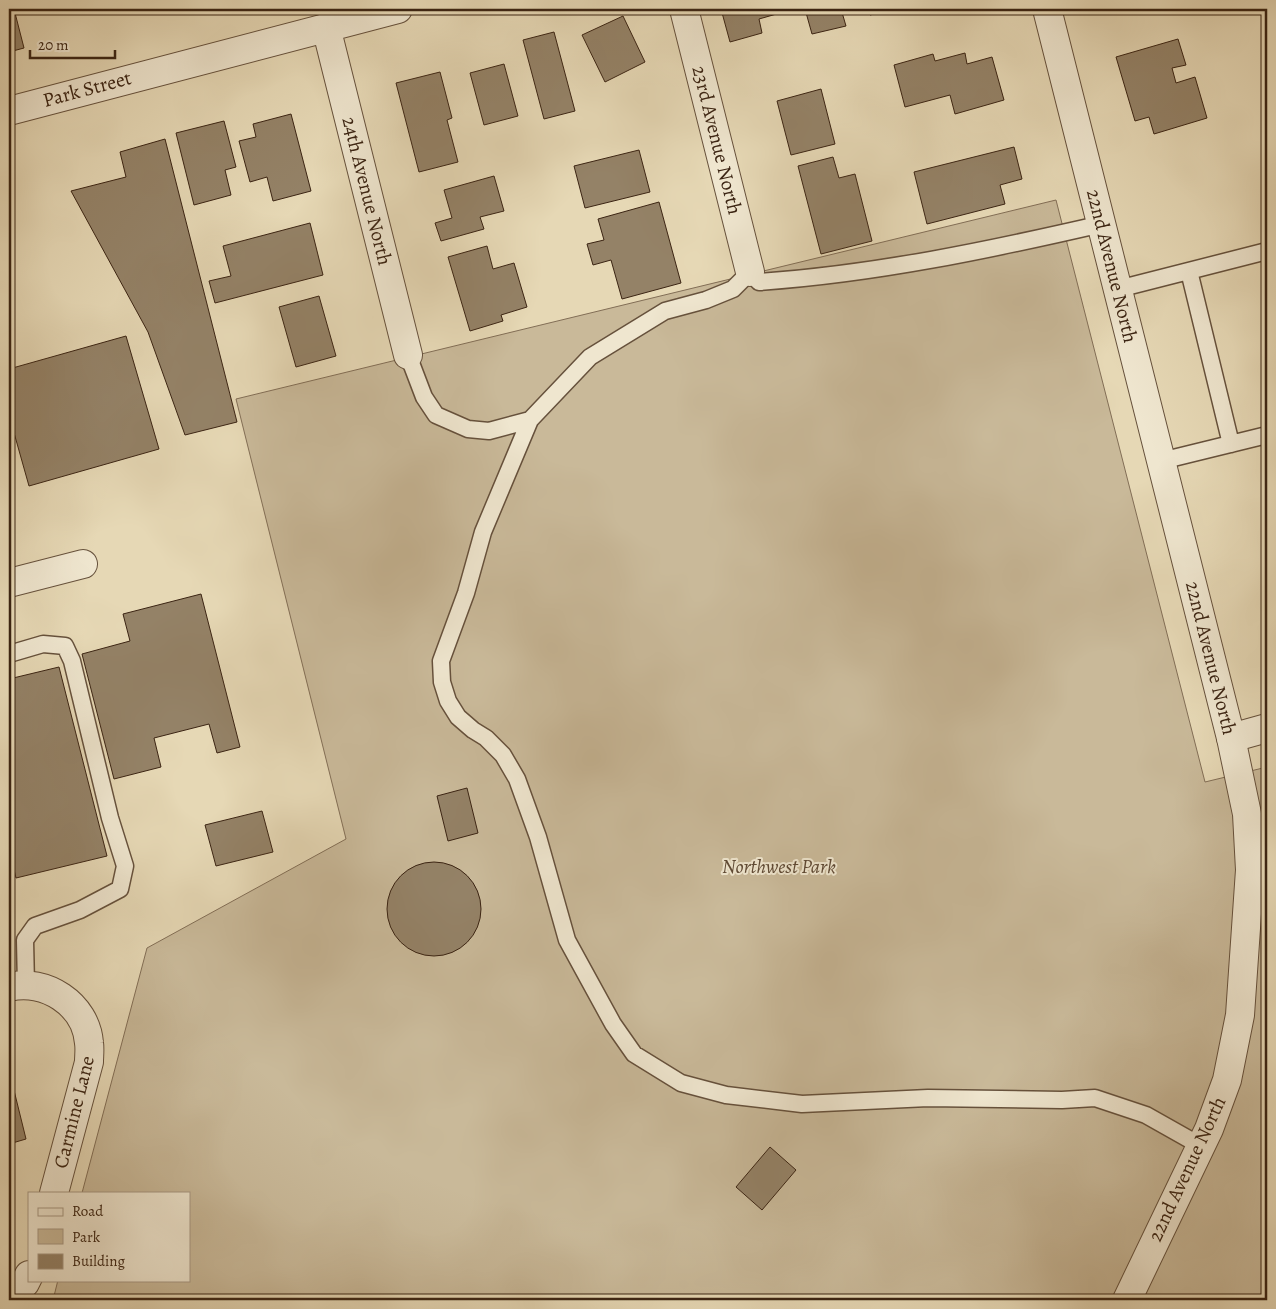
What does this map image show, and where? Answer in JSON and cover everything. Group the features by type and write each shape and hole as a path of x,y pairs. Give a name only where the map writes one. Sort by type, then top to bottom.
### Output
{"street":[{"name":"Park Street","path":"9,110 398,9"},
{"name":"23rd Avenue North","path":"684,9 750,272"},
{"name":"22nd Avenue North","path":"1047,9 1231,738 1247,814 1250,870 1242,996 1240,1016 1227,1080 1201,1146 1127,1300"},
{"name":"24th Avenue North","path":"326,27 408,354"},
{"path":"9,583 83,564"},
{"path":"1231,738 1267,728"},
{"name":"Carmine Lane","path":"17,986 35,986 55,992 71,1004 83,1022 87,1035 89,1062 54,1192"}],"lane":[{"path":"1102,224 1006,246 865,271 759,282 750,272 733,289 706,300 664,311 590,357 530,420 483,532 466,593 442,661 442,682 448,701 458,717 486,738 503,755 517,779 538,837 567,940 613,1024 634,1054 681,1083 726,1095 802,1104 928,1098 1062,1100 1095,1098 1146,1115 1201,1146"},
{"path":"1118,289 1267,251"},
{"path":"1189,270 1231,444"},
{"path":"408,354 424,397 436,415 468,430 489,431 530,420"},
{"path":"1161,461 1267,436"},
{"path":"9,654 43,644 65,646 72,662 110,818 125,866 120,889 80,910 35,926 25,940 17,986"}],"green space":[{"name":"Northwest Park","path":"1056,200 1205,782 1267,767 1267,1300 53,1300 58,1282 190,1282 190,1192 82,1192 147,948 346,839 236,399"}],"building":[{"path":"9,9 14,9 24,48 9,52"},
{"path":"18,9 36,9 19,13"},
{"path":"721,9 786,9 787,11 759,19 762,33 730,42"},
{"path":"805,9 841,9 846,26 812,34"},
{"path":"868,9 895,9 870,15"},
{"path":"941,9 963,9 942,14"},
{"path":"623,16 645,62 605,82 582,35"},
{"path":"554,32 575,111 544,119 523,40"},
{"path":"1178,39 1186,65 1172,68 1176,83 1195,77 1207,118 1154,134 1149,117 1135,121 1116,57"},
{"path":"965,53 967,64 992,57 1004,100 955,114 950,95 905,107 894,65 933,54 935,61"},
{"path":"504,64 518,116 484,125 470,73"},
{"path":"440,72 452,118 447,120 458,162 419,172 396,83"},
{"path":"821,89 835,144 791,155 777,101"},
{"path":"291,114 311,191 273,201 267,177 250,182 239,141 256,137 253,124"},
{"path":"224,121 236,167 225,170 231,195 194,205 176,133"},
{"path":"165,139 237,422 185,435 148,332 71,191 126,177 120,152"},
{"path":"1014,147 1022,179 1000,185 1005,204 927,224 914,172"},
{"path":"639,150 650,192 585,208 574,166"},
{"path":"833,157 839,178 855,174 872,241 821,254 798,166"},
{"path":"494,176 504,211 480,217 484,229 441,241 435,223 452,218 444,190"},
{"path":"659,202 681,283 622,299 611,260 593,265 587,244 604,240 598,219"},
{"path":"310,223 323,275 215,303 209,281 231,276 223,246"},
{"path":"487,246 493,269 514,263 527,307 501,315 503,321 470,331 448,257"},
{"path":"319,296 336,356 296,367 279,307"},
{"path":"126,336 159,449 29,486 9,415 9,369"},
{"path":"201,594 240,747 217,753 209,724 154,738 161,767 114,779 82,654 130,641 123,614"},
{"path":"59,667 107,856 16,878 9,849 9,679"},
{"path":"467,788 478,833 448,841 437,796"},
{"path":"262,811 273,852 216,866 205,825"},
{"path":"434,862 452,866 467,876 477,891 481,909 477,927 467,942 452,952 434,956 416,952 401,942 391,927 387,909 391,891 401,876 416,866"},
{"path":"9,1070 26,1139 9,1144"},
{"path":"770,1147 796,1170 762,1210 736,1187"}]}
